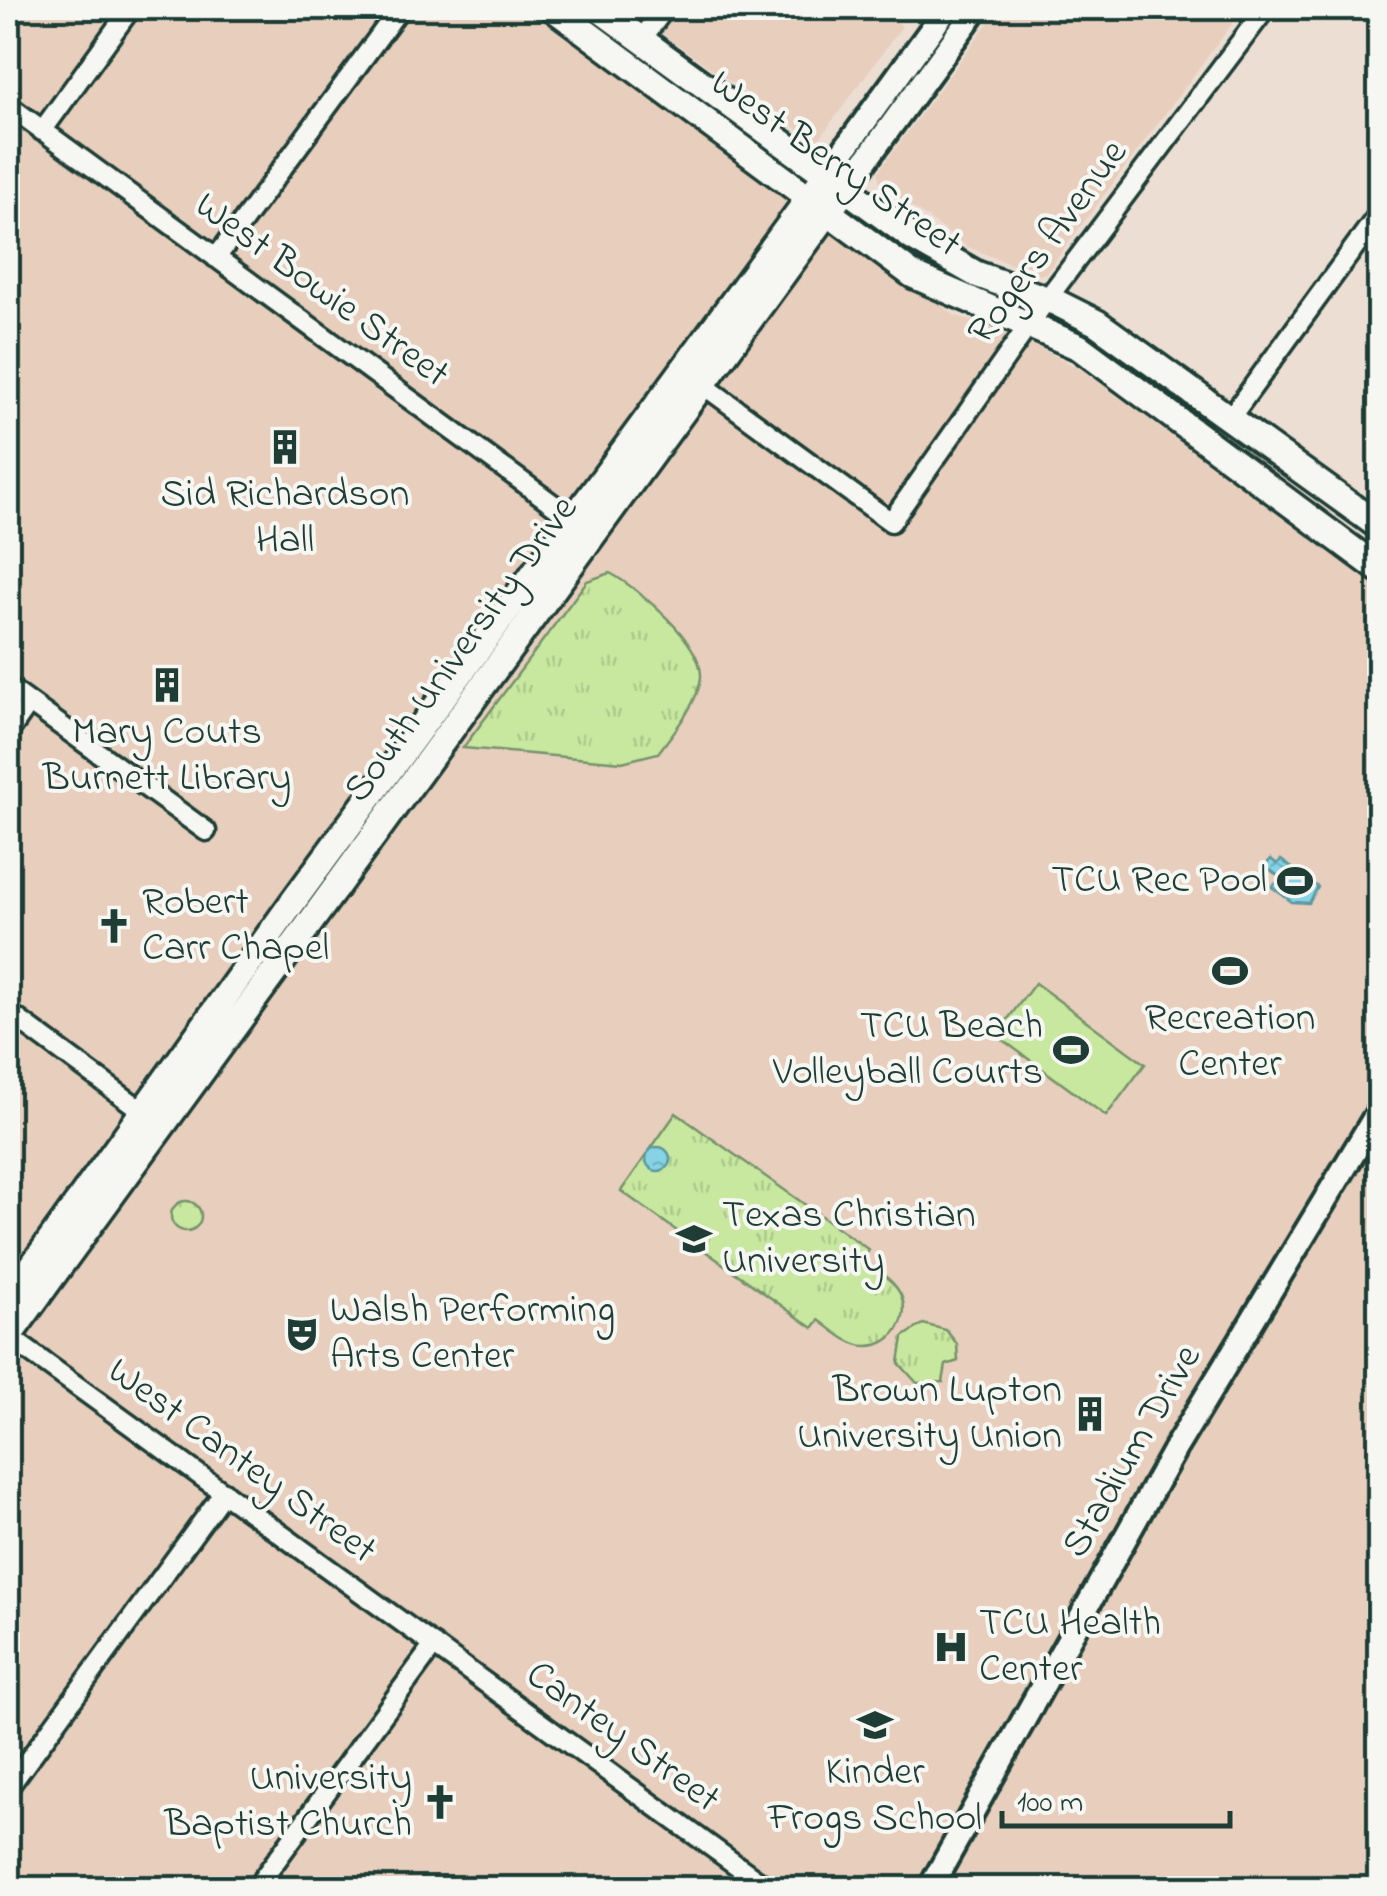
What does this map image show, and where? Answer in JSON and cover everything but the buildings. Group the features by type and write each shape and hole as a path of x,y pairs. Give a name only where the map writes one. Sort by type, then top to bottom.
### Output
{"main road":[{"name":"West Berry Street","path":"598,8 946,258 1000,284 1046,299 1112,332 1380,528"},
{"name":"West Berry Street","path":"555,9 928,281 970,303 1065,339 1380,570"},
{"path":"555,9 578,13 625,40 642,40"},
{"name":"South University Drive","path":"8,1300 152,1118 836,182"},
{"name":"South University Drive","path":"584,526 702,384 819,204"},
{"path":"928,281 972,290 1026,308 1033,309 1046,299"},
{"path":"1098,361 1129,370 1198,415 1230,418"},
{"path":"1218,450 1242,446 1310,492 1334,494"},
{"name":"South University Drive","path":"8,1336 152,1118"}],"street":[{"path":"42,131 131,8"},
{"path":"216,258 400,8"},
{"path":"642,40 666,8"},
{"name":"South University Drive","path":"836,182 948,8"},
{"name":"South University Drive","path":"836,182 977,8"},
{"name":"Rogers Avenue","path":"702,384 891,522 1032,325 1046,299 1266,8"},
{"name":"West Bowie Street","path":"8,106 584,526"},
{"path":"1230,418 1380,212"},
{"path":"8,687 206,830"},
{"path":"8,734 30,703"},
{"path":"8,1012 152,1118"},
{"name":"Stadium Drive","path":"930,1888 1176,1447 1380,1110"},
{"name":"West Cantey Street","path":"8,1336 434,1645"},
{"path":"8,1788 224,1492"},
{"path":"256,1888 434,1645"},
{"name":"Cantey Street","path":"434,1645 768,1888"}],"shaded area":[{"name":"Texas Christian University","path":"8,8 537,8 954,315 1012,334 1079,368 1379,589 1379,1888 8,1888"},
{"path":"625,8 877,8 902,26 817,142"},
{"path":"999,8 1244,8 1046,273 1038,275 968,247 880,184 878,172"}],"green space":[{"path":"610,573 667,618 699,663 701,677 696,697 658,753 622,762 463,748 587,581"},
{"name":"TCU Beach Volleyball Courts","path":"1035,983 1145,1064 1106,1116 996,1035"},
{"path":"676,1113 869,1250 862,1260 891,1281 902,1299 903,1318 893,1335 867,1346 848,1340 819,1320 813,1328 621,1191"},
{"path":"186,1201 200,1210 201,1216 192,1230 186,1231 172,1222 171,1216 180,1202"},
{"path":"923,1324 946,1330 957,1344 958,1361 946,1365 943,1382 917,1383 899,1363 903,1337"}],"water":[{"name":"TCU Rec Pool","path":"1271,859 1277,864 1281,860 1318,887 1309,903 1292,902 1272,887 1281,878 1265,866"},
{"path":"658,1147 667,1150 667,1168 658,1171 649,1168 646,1159 649,1150"}],"place":[{"name":"Sid Richardson Hall","path":"285,447"},
{"name":"Mary Couts Burnett Library","path":"167,685"},
{"name":"TCU Rec Pool","path":"1295,881"},
{"name":"Robert Carr Chapel","path":"114,926"},
{"name":"Recreation Center","path":"1230,971"},
{"name":"TCU Beach Volleyball Courts","path":"1071,1050"},
{"name":"Texas Christian University","path":"694,1239"},
{"name":"Walsh Performing Arts Center","path":"302,1334"},
{"name":"Brown Lupton University Union","path":"1090,1414"},
{"name":"TCU Health Center","path":"951,1647"},
{"name":"Kinder Frogs School","path":"875,1725"},
{"name":"University Baptist Church","path":"440,1802"}]}
